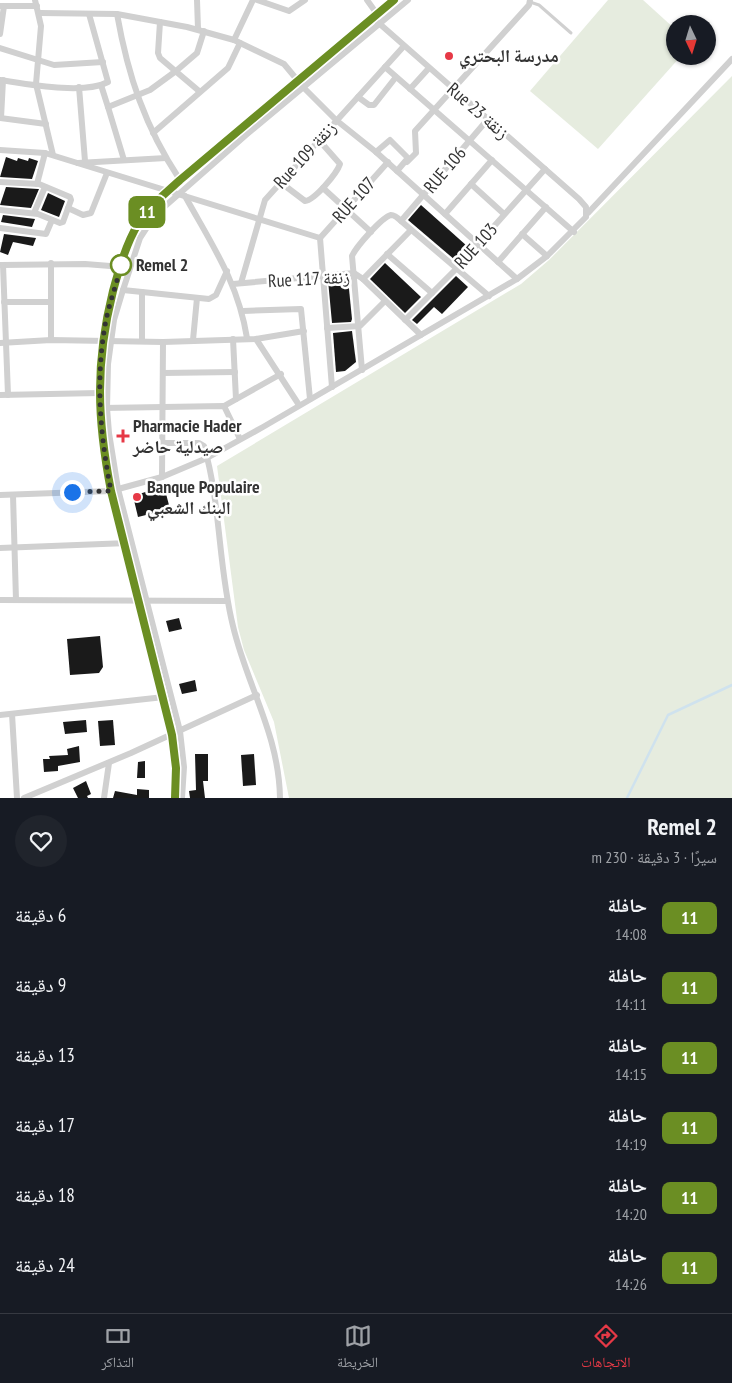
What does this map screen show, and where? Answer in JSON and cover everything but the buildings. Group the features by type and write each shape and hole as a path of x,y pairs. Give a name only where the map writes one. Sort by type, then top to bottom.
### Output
{"street":[{"path":"108,107 136,97 176,71 197,53 201,30 197,0"},
{"path":"153,133 199,91 228,68 252,0"},
{"path":"257,0 289,11 305,0"},
{"name":"Rue 23 زنقة","path":"367,0 376,18 404,46 545,169 583,204 588,213"},
{"path":"182,798 184,782 180,732 132,543 114,490 107,393 111,341 123,290 144,229 155,215 246,134 304,88 394,0"},
{"path":"175,798 176,782 172,735 124,543 99,408 98,393 102,341 106,318 121,266 138,224 168,191 299,80 376,18 408,0"},
{"path":"397,171 416,153 415,131 530,1"},
{"path":"0,34 2,6 36,3 42,26 36,84 53,155"},
{"path":"40,14 117,14 201,30 237,42 284,64 304,88 336,120 388,162 517,279"},
{"path":"46,124 0,118 1,80 79,87 102,85 108,81 89,14"},
{"path":"117,14 136,97 166,158 180,180"},
{"path":"160,22 158,56 199,91"},
{"name":"Rue 109 زنقة","path":"241,283 264,200 404,46"},
{"path":"0,48 56,65 103,62"},
{"path":"0,495 114,490 162,477 207,458 489,296 517,279 574,232 588,213 732,59"},
{"path":"386,67 574,232"},
{"path":"410,89 429,68"},
{"path":"358,97 369,106 374,105 396,76"},
{"path":"102,85 124,160"},
{"path":"79,87 85,161"},
{"name":"RUE 106","path":"402,221 488,119"},
{"path":"280,182 305,201 310,200 323,188 340,164 318,139"},
{"path":"376,152 390,140 407,156 407,162"},
{"path":"0,150 53,155 320,238 332,387"},
{"path":"37,184 45,153"},
{"path":"76,163 166,158"},
{"path":"444,214 492,160"},
{"name":"RUE 107","path":"320,238 388,162"},
{"name":"RUE 103","path":"405,320 456,269 545,169"},
{"path":"68,208 83,214 91,213 107,173"},
{"path":"0,182 37,184 70,197 62,223 34,213 0,210"},
{"path":"471,184 504,214"},
{"path":"34,213 45,186"},
{"path":"323,188 371,232"},
{"path":"185,196 234,284 243,311 248,338"},
{"path":"498,262 546,207"},
{"path":"362,370 353,253 371,232 389,216 394,216 402,221 489,296"},
{"path":"0,228 46,234 52,220"},
{"path":"363,279 411,230"},
{"path":"522,234 547,256"},
{"path":"387,254 432,293"},
{"path":"8,395 3,342 4,302 2,265 51,263 130,268"},
{"path":"51,263 51,340"},
{"path":"123,290 209,299 214,297 227,271"},
{"name":"Rue 117 زنقة","path":"234,284 354,273 363,279 421,336"},
{"path":"142,292 142,341"},
{"path":"193,340 196,298"},
{"path":"327,328 360,326 385,301"},
{"path":"4,302 51,302"},
{"path":"243,311 300,308 310,399"},
{"path":"3,342 51,340 163,342 233,338 256,339 304,331"},
{"path":"233,338 236,399"},
{"path":"256,339 281,374 299,405"},
{"path":"162,477 163,342"},
{"path":"163,373 235,372"},
{"path":"99,408 224,406 281,374"},
{"path":"0,394 107,393"},
{"path":"224,406 240,439"},
{"path":"163,443 203,444 207,458 228,601 237,642 270,733 278,768 280,798"},
{"path":"13,495 16,600"},
{"path":"0,548 132,543"},
{"path":"0,600 228,601"},
{"path":"24,798 180,732 257,695"},
{"path":"0,715 171,696"},
{"path":"12,714 17,798"},
{"path":"104,798 109,763"},
{"path":"176,782 184,782"}],"lane":[{"path":"530,1 539,4 571,33"}],"shaded area":[{"path":"608,0 643,0 666,21 666,65 673,65 598,149 530,91"},
{"path":"732,76 732,798 289,798 274,722 244,650 238,627 217,466 521,284 549,260"}],"waterway":[{"path":"627,798 668,715 732,685"}],"bus line":[{"name":"11","path":"175,798 176,768 172,735 107,470 98,393 102,341 106,318 126,249 138,224 153,206 180,180 394,0"}],"place":[{"name":"مدرسة البحتري","path":"449,56"},
{"name":"Remel 2","path":"121,265"},
{"name":"Pharmacie Hader صيدلية حاضر","path":"123,436"},
{"name":"Banque Populaire البنك الشعبي","path":"137,497"}],"route":[{"path":"72,492 111,491 98,393 102,341 106,318 121,265"}]}
